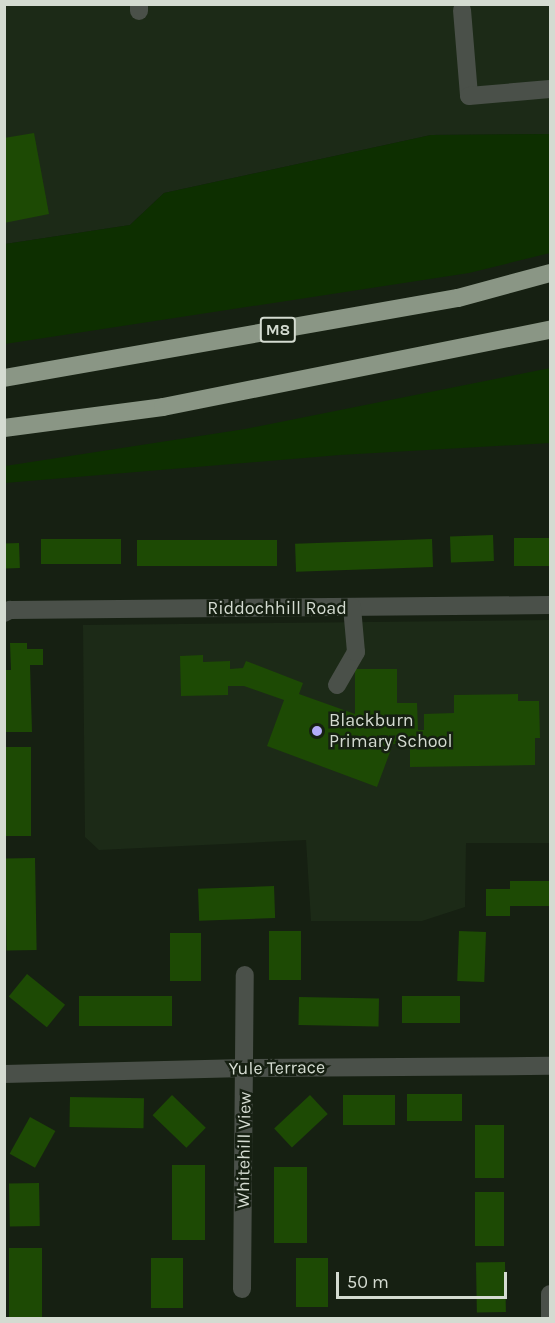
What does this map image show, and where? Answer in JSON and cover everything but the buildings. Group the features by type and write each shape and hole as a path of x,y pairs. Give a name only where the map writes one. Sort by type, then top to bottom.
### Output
{"highway":[{"name":"M8","path":"4,378 458,298 550,273"},
{"path":"4,428 163,407 550,330"}],"street":[{"path":"462,10 469,96 550,88"},
{"name":"Riddochhill Road","path":"4,613 10,610 550,605"},
{"path":"337,685 356,652 351,608"},
{"name":"Whitehill View","path":"242,1289 245,975"},
{"name":"Yule Terrace","path":"4,1074 245,1068 550,1066"},
{"path":"550,1294 550,1318"}],"shaded area":[{"path":"5,5 550,5 550,134 431,135 164,193 130,225 5,244"},
{"name":"Blackburn Primary School","path":"550,620 550,843 466,843 465,907 422,921 311,921 306,840 99,850 85,837 83,625"}],"green space":[{"path":"550,134 550,253 469,273 5,344 5,244 130,225 164,193 431,135"},
{"path":"550,368 550,443 340,455 5,483 5,466 245,429"}],"place":[{"name":"Blackburn Primary School","path":"317,731"}]}
